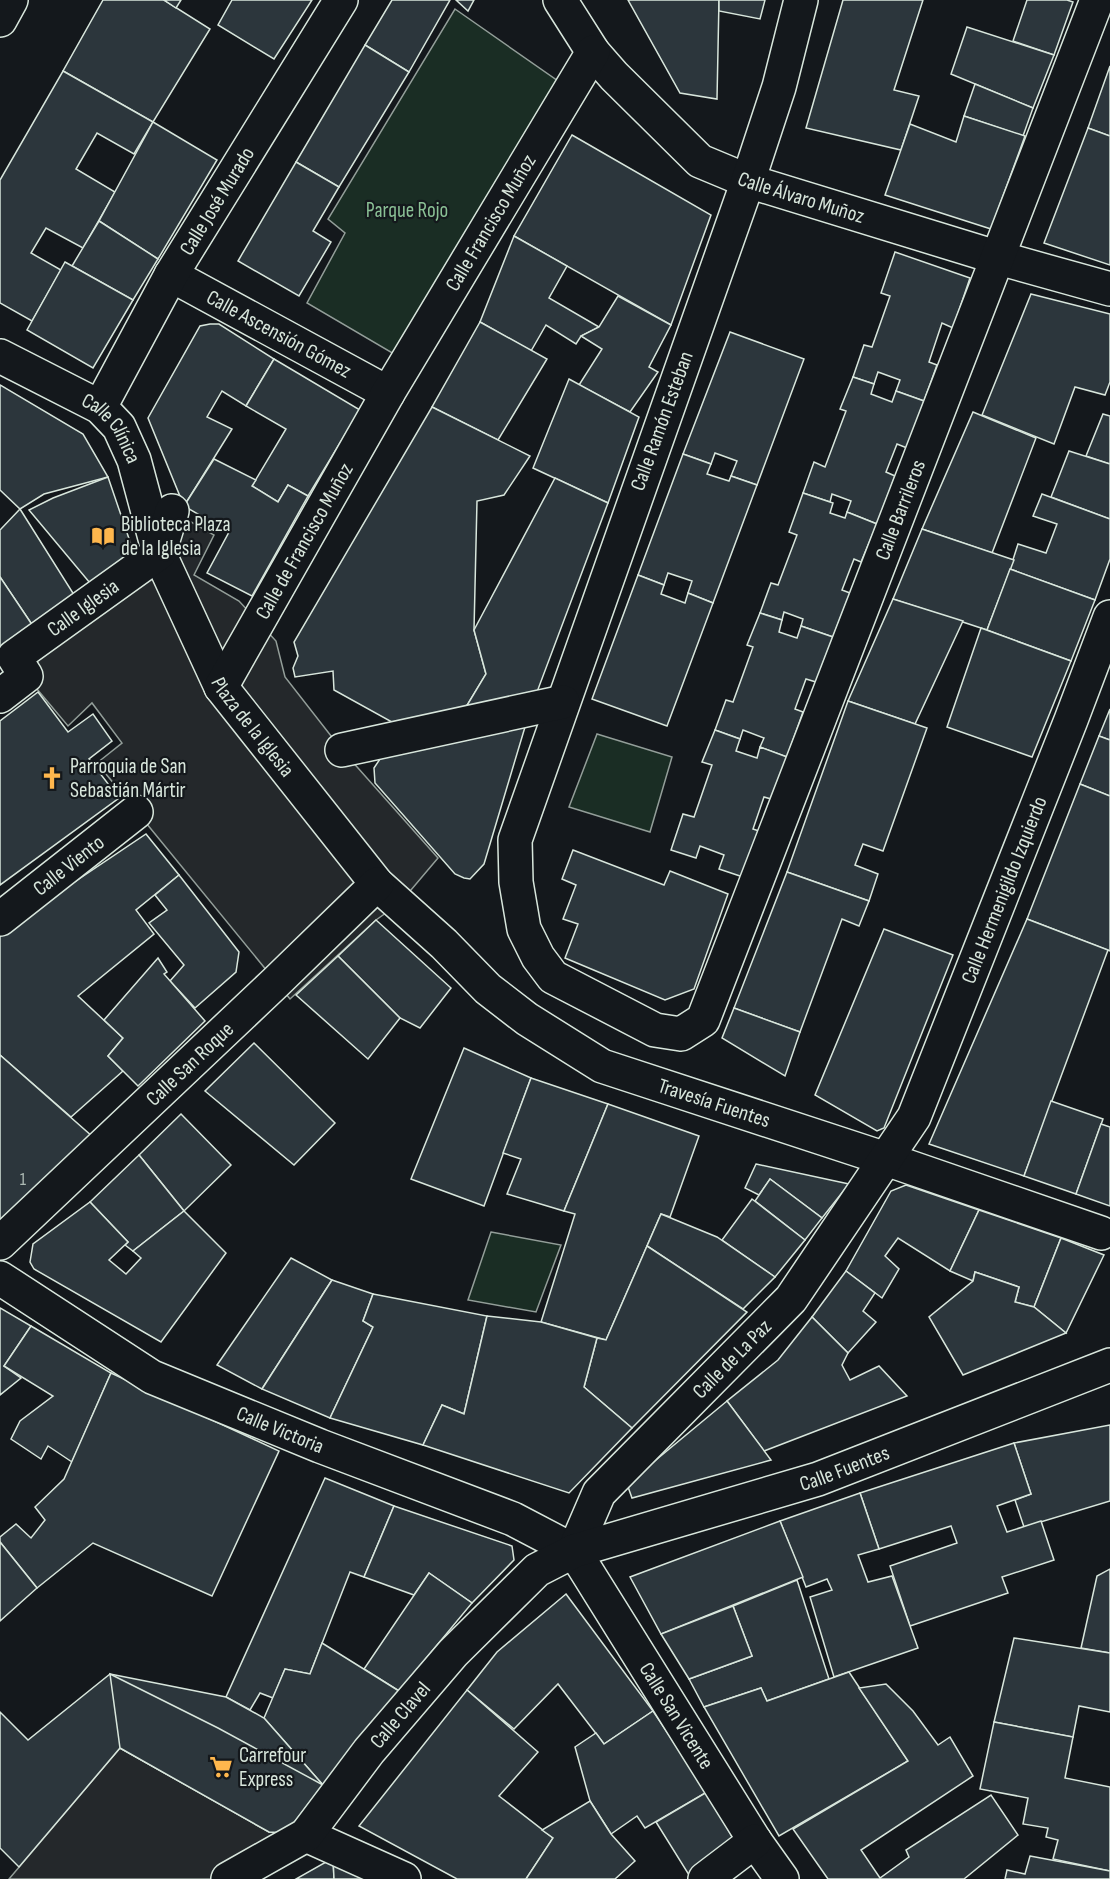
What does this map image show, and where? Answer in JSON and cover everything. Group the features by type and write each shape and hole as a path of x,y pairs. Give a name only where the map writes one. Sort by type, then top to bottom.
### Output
{"street":[{"path":"0,20 11,0"},
{"name":"Calle José Murado","path":"100,407 171,275 340,0"},
{"name":"Calle Álvaro Muñoz","path":"560,0 593,52 699,161 748,181 999,258 1110,289"},
{"name":"Calle Ramón Esteban","path":"515,840 748,181 779,87 801,0"},
{"name":"Calle Barrileros","path":"515,840 516,882 524,929 537,957 553,977 655,1030 681,1034 703,1020 1097,0"},
{"name":"Calle Francisco Muñoz","path":"388,393 593,52"},
{"name":"Calle Ascensión Gómez","path":"171,275 388,393"},
{"name":"Calle Clínica","path":"0,356 100,407 119,427 134,460 159,553"},
{"name":"Calle de Francisco Muñoz","path":"220,687 388,393"},
{"path":"159,553 172,511"},
{"name":"Plaza de la Iglesia","path":"159,553 220,687 377,884"},
{"name":"Calle Iglesia","path":"0,696 26,676 14,657 159,553"},
{"name":"Calle Hermenigildo Izquierdo","path":"886,1159 914,1117 1110,617"},
{"path":"342,750 563,702"},
{"name":"Calle Viento","path":"0,919 136,812"},
{"name":"Travesía Fuentes","path":"377,884 444,944 488,989 527,1019 602,1066 886,1159 1101,1233"},
{"name":"Calle San Roque","path":"0,1243 377,884"},
{"name":"Calle de La Paz","path":"574,1551 599,1493 791,1299 886,1159"},
{"name":"Calle Victoria","path":"0,1278 152,1377 320,1446 513,1519 574,1551"},
{"name":"Calle Fuentes","path":"574,1551 818,1479 1110,1365"},
{"name":"Calle Clavel","path":"228,1879 306,1835 369,1751 453,1653 537,1569 574,1551"},
{"name":"Calle San Vicente","path":"574,1551 755,1841 782,1879"},
{"path":"306,1835 404,1879"},
{"path":"705,1879 755,1841"}],"green space":[{"name":"Parque Rojo","path":"455,9 558,81 394,354 307,303 345,233 328,219"},
{"path":"597,734 672,757 650,832 569,807"},
{"path":"491,1232 561,1245 536,1312 468,1300"}],"shaded area":[{"path":"172,511 214,535 194,575 239,601 276,641 285,677 342,750 438,858 400,903 376,920 290,999 97,763 122,743 92,703 68,726 26,676 14,657 139,568"},
{"path":"120,1748 269,1831 286,1833 228,1879 9,1879"}],"building":[{"path":"103,0 164,0 210,29 153,122 63,71"},
{"path":"164,0 181,0 176,8"},
{"path":"232,0 312,0 274,59 218,25"},
{"path":"392,0 450,0 409,72 365,45"},
{"path":"456,0 474,0 468,11"},
{"path":"628,0 719,0 717,99 680,93"},
{"path":"719,0 765,0 760,19 719,11"},
{"path":"843,0 923,0 894,90 919,96 901,150 806,128"},
{"path":"1027,0 1073,2 1054,55 1013,41"},
{"path":"967,27 1054,55 1033,108 951,74"},
{"path":"365,45 409,72 339,187 296,162"},
{"path":"1110,66 1110,136 1088,128"},
{"path":"63,71 153,122 134,154 97,133 76,169 115,192 83,248 46,228 31,253 61,270 32,321 0,303 0,180"},
{"path":"975,84 1033,108 1023,136 964,116"},
{"path":"964,116 1025,136 991,229 885,195 910,124 956,142"},
{"path":"153,122 217,160 158,259 99,221"},
{"path":"1088,128 1110,136 1110,265 1044,243"},
{"path":"572,135 711,215 671,325 514,236"},
{"path":"296,162 339,187 313,231 331,242 299,296 238,261"},
{"path":"99,221 158,259 133,300 72,266"},
{"path":"514,236 567,266 549,298 599,327 581,336 576,344 546,325 531,351 480,322"},
{"path":"895,252 970,278 953,328 942,323 929,362 937,365 924,401 896,391 900,380 878,372 874,384 853,377 864,345 872,347 890,296 881,293"},
{"path":"65,262 133,300 93,368 27,330"},
{"path":"1031,294 1110,314 1110,382 1105,395 1075,387 1054,444 982,415"},
{"path":"618,296 671,325 649,367 658,372 630,412 579,385 602,349 581,336 599,327"},
{"path":"480,322 547,359 498,440 432,407"},
{"path":"219,324 274,359 246,406 222,391 207,417 232,429 184,506 148,418 200,326"},
{"path":"730,332 804,359 757,485 731,476 737,461 715,453 711,464 683,454"},
{"path":"274,359 360,410 308,496 288,485 278,502 252,486 286,429 246,406"},
{"path":"853,377 874,384 871,394 892,402 896,391 924,401 907,448 897,444 886,472 895,476 877,524 847,512 851,501 832,494 830,502 803,493 814,462 825,467 846,411 840,409"},
{"path":"569,379 639,417 608,503 533,468"},
{"path":"0,385 83,434 108,477 44,494 20,509 0,490"},
{"path":"432,407 530,456 504,495 477,501 474,630 486,674 463,712 399,726 334,690 333,671 295,677 293,668 298,656 294,642"},
{"path":"973,412 1036,438 992,553 922,529"},
{"path":"1103,414 1110,416 1110,464 1086,456"},
{"path":"1069,451 1110,464 1110,519 1051,497"},
{"path":"683,454 711,464 707,474 729,481 731,476 757,485 713,603 688,593 692,581 668,573 664,585 638,575"},
{"path":"214,459 256,480 252,486 278,502 288,485 308,496 252,596 207,573 229,532 184,506"},
{"path":"108,477 139,568 100,595 29,510 53,498"},
{"path":"555,478 608,503 537,692 463,712 486,674 474,630"},
{"path":"803,493 833,503 830,513 845,518 847,512 877,524 861,562 854,559 842,590 850,593 833,637 801,626 803,619 784,612 782,620 760,613 771,583 778,585 797,535 789,532"},
{"path":"1042,494 1110,519 1110,559 1095,600 1010,569 1018,544 1046,553 1057,524 1033,516"},
{"path":"20,509 83,609 41,638 0,577 0,530"},
{"path":"922,529 1014,560 987,630 893,599"},
{"path":"1010,569 1095,600 1071,661 987,630"},
{"path":"638,575 664,585 661,594 685,603 688,593 713,603 667,726 592,699"},
{"path":"0,577 41,638 0,658"},
{"path":"893,599 963,621 915,724 848,701"},
{"path":"760,613 782,620 779,632 797,638 801,626 833,637 816,682 806,679 795,709 803,712 787,757 760,747 764,738 743,730 740,739 715,730 726,700 733,702 753,647 747,645"},
{"path":"981,628 1071,661 1032,757 947,727"},
{"name":"Parroquia de San Sebastián Mártir","path":"38,692 68,732 93,714 112,741 89,759 119,798 0,885 0,721"},
{"path":"848,701 927,728 883,851 863,844 855,865 878,874 869,901 787,872"},
{"path":"1110,709 1110,740 1099,736"},
{"path":"525,727 484,864 470,879 464,878 455,874 375,783 374,768 384,753"},
{"path":"715,730 740,739 736,751 757,758 760,747 787,757 771,799 764,797 753,829 762,832 746,878 719,869 724,855 700,846 696,858 671,850 683,814 694,817 712,765 702,762"},
{"path":"1099,736 1110,740 1110,796 1080,784"},
{"path":"1080,784 1110,796 1110,951 1027,919"},
{"path":"146,834 179,875 136,910 154,934 78,996 123,1038 108,1056 123,1071 71,1117 0,1055 0,932"},
{"path":"573,850 664,885 670,871 728,894 694,989 665,1000 565,958 578,924 563,919 576,885 562,879"},
{"path":"787,872 869,901 859,926 842,919 800,1032 734,1008"},
{"path":"179,875 239,952 236,972 195,1008 170,981 184,965 149,923 167,910 155,895"},
{"path":"1027,919 1108,950 1024,1176 929,1144"},
{"path":"376,920 451,988 420,1028 400,1018 338,956"},
{"path":"884,929 953,955 884,1128 877,1131 815,1095"},
{"path":"338,956 400,1018 368,1059 296,995"},
{"path":"158,958 167,972 164,974 205,1021 138,1086 108,1056 123,1038 104,1020"},
{"path":"734,1008 800,1032 785,1076 722,1038"},
{"path":"254,1043 335,1123 294,1165 205,1091"},
{"path":"464,1048 531,1078 484,1206 411,1179"},
{"path":"0,1055 93,1137 0,1220"},
{"path":"531,1078 608,1104 564,1211 507,1194 521,1159 503,1153"},
{"path":"1051,1101 1103,1119 1076,1194 1024,1176"},
{"path":"608,1104 699,1136 670,1217 661,1214 606,1340 541,1322 575,1214 564,1211"},
{"path":"181,1114 231,1165 184,1211 139,1155"},
{"path":"1101,1124 1110,1127 1110,1206 1076,1194"},
{"path":"139,1155 184,1211 133,1251 125,1245 128,1242 90,1202"},
{"path":"756,1164 849,1184 822,1218 770,1179 759,1195 745,1188"},
{"path":"770,1179 822,1218 805,1240 755,1201"},
{"path":"906,1185 979,1210 950,1271 898,1238 885,1256 899,1269 882,1298 846,1271 891,1191"},
{"path":"752,1199 805,1240 775,1277 722,1240"},
{"path":"90,1202 128,1242 109,1260 126,1274 141,1258 133,1251 184,1211 226,1253 161,1342 34,1269 30,1262 33,1244"},
{"path":"979,1210 1061,1238 1034,1307 1015,1302 1019,1287 975,1272 973,1281 950,1271"},
{"path":"661,1214 717,1237 775,1277 743,1309 647,1246"},
{"path":"1061,1238 1104,1255 1066,1333 1034,1307"},
{"path":"647,1246 747,1312 632,1428 584,1387 597,1338 606,1340"},
{"path":"291,1258 332,1280 262,1389 217,1365"},
{"path":"846,1271 875,1293 863,1311 876,1322 848,1353 812,1317"},
{"path":"975,1272 1019,1287 1015,1302 1034,1307 1066,1333 963,1375 929,1317 973,1281"},
{"path":"332,1280 373,1294 363,1321 373,1327 330,1418 262,1389"},
{"path":"373,1294 487,1316 464,1414 442,1405 423,1445 330,1418 373,1327 363,1321"},
{"path":"0,1308 31,1326 4,1366 21,1378 0,1395"},
{"path":"487,1316 541,1322 597,1338 584,1387 632,1428 569,1493 423,1445 442,1405 464,1414"},
{"path":"812,1317 848,1353 842,1365 850,1380 879,1366 907,1396 764,1451 727,1401 778,1360"},
{"path":"31,1326 111,1373 72,1462 48,1446 41,1459 11,1439 20,1421 53,1396 4,1366"},
{"path":"111,1373 279,1451 212,1596 93,1543 37,1588 0,1542 0,1537 16,1524 31,1538 45,1520 35,1507 64,1479"},
{"path":"727,1401 771,1460 632,1498 627,1484"},
{"path":"1110,1425 1110,1501 1024,1527 1015,1500 1031,1494 1014,1443"},
{"path":"1014,1443 1031,1494 997,1506 1007,1532 1041,1521 1054,1560 1002,1577 1008,1593 910,1626 890,1566 957,1543 951,1526 879,1549 860,1493"},
{"path":"325,1478 394,1506 364,1577 350,1572 310,1674 285,1669 273,1698 260,1693 250,1710 226,1697"},
{"path":"860,1493 879,1549 858,1555 868,1582 892,1576 918,1648 834,1677 810,1597 832,1590 827,1579 806,1587 780,1521"},
{"path":"394,1506 512,1546 514,1560 472,1603 429,1573 414,1595 364,1577"},
{"path":"780,1521 803,1577 661,1634 630,1577"},
{"path":"0,1542 37,1588 0,1621"},
{"path":"1110,1569 1110,1653 1081,1648 1097,1576"},
{"path":"429,1573 472,1603 399,1691 364,1669"},
{"path":"797,1580 829,1679 767,1701 761,1688 704,1707 689,1679 752,1656 733,1606"},
{"path":"566,1594 653,1711 604,1744 558,1684 514,1729 467,1690 497,1652"},
{"path":"733,1606 752,1656 689,1679 661,1634"},
{"path":"1014,1638 1110,1653 1110,1712 1079,1706 1073,1737 994,1722"},
{"path":"322,1643 399,1691 323,1785 264,1718 285,1669 310,1674"},
{"path":"849,1672 908,1761 779,1836 704,1707 761,1688 767,1701"},
{"path":"110,1674 226,1697 264,1718 323,1785 286,1833 269,1832 120,1748 19,1867 0,1848 0,1712 28,1740"},
{"name":"Carrefour Express","path":"110,1674 218,1728 323,1785 286,1833 269,1832 120,1748"},
{"path":"886,1684 913,1711 938,1745 950,1737 973,1776 861,1850 880,1878 909,1857 906,1850 991,1795 1018,1835 964,1879 828,1879 793,1829 908,1761 859,1688"},
{"path":"467,1690 538,1752 499,1796 553,1838 526,1879 457,1879 359,1826"},
{"path":"653,1711 707,1792 645,1828 637,1816 611,1834 590,1801 575,1747 596,1733 604,1744"},
{"path":"994,1722 1073,1737 1065,1778 1110,1787 1110,1871 1053,1859 1058,1840 1046,1837 1048,1828 1023,1824 1028,1798 980,1789"},
{"path":"707,1792 735,1842 689,1875 656,1822"},
{"path":"590,1801 611,1834 635,1861 615,1879 526,1879 553,1838 542,1830"},
{"path":"1030,1856 1110,1871 1110,1879 1005,1879 1007,1870 1025,1874"},
{"path":"333,1858 334,1879 296,1879"},
{"path":"333,1858 375,1879 334,1879"}],"place":[{"name":"Biblioteca Plaza de la Iglesia","path":"103,536"},
{"name":"Parroquia de San Sebastián Mártir","path":"52,778"},
{"name":"Carrefour Express","path":"221,1767"}]}
